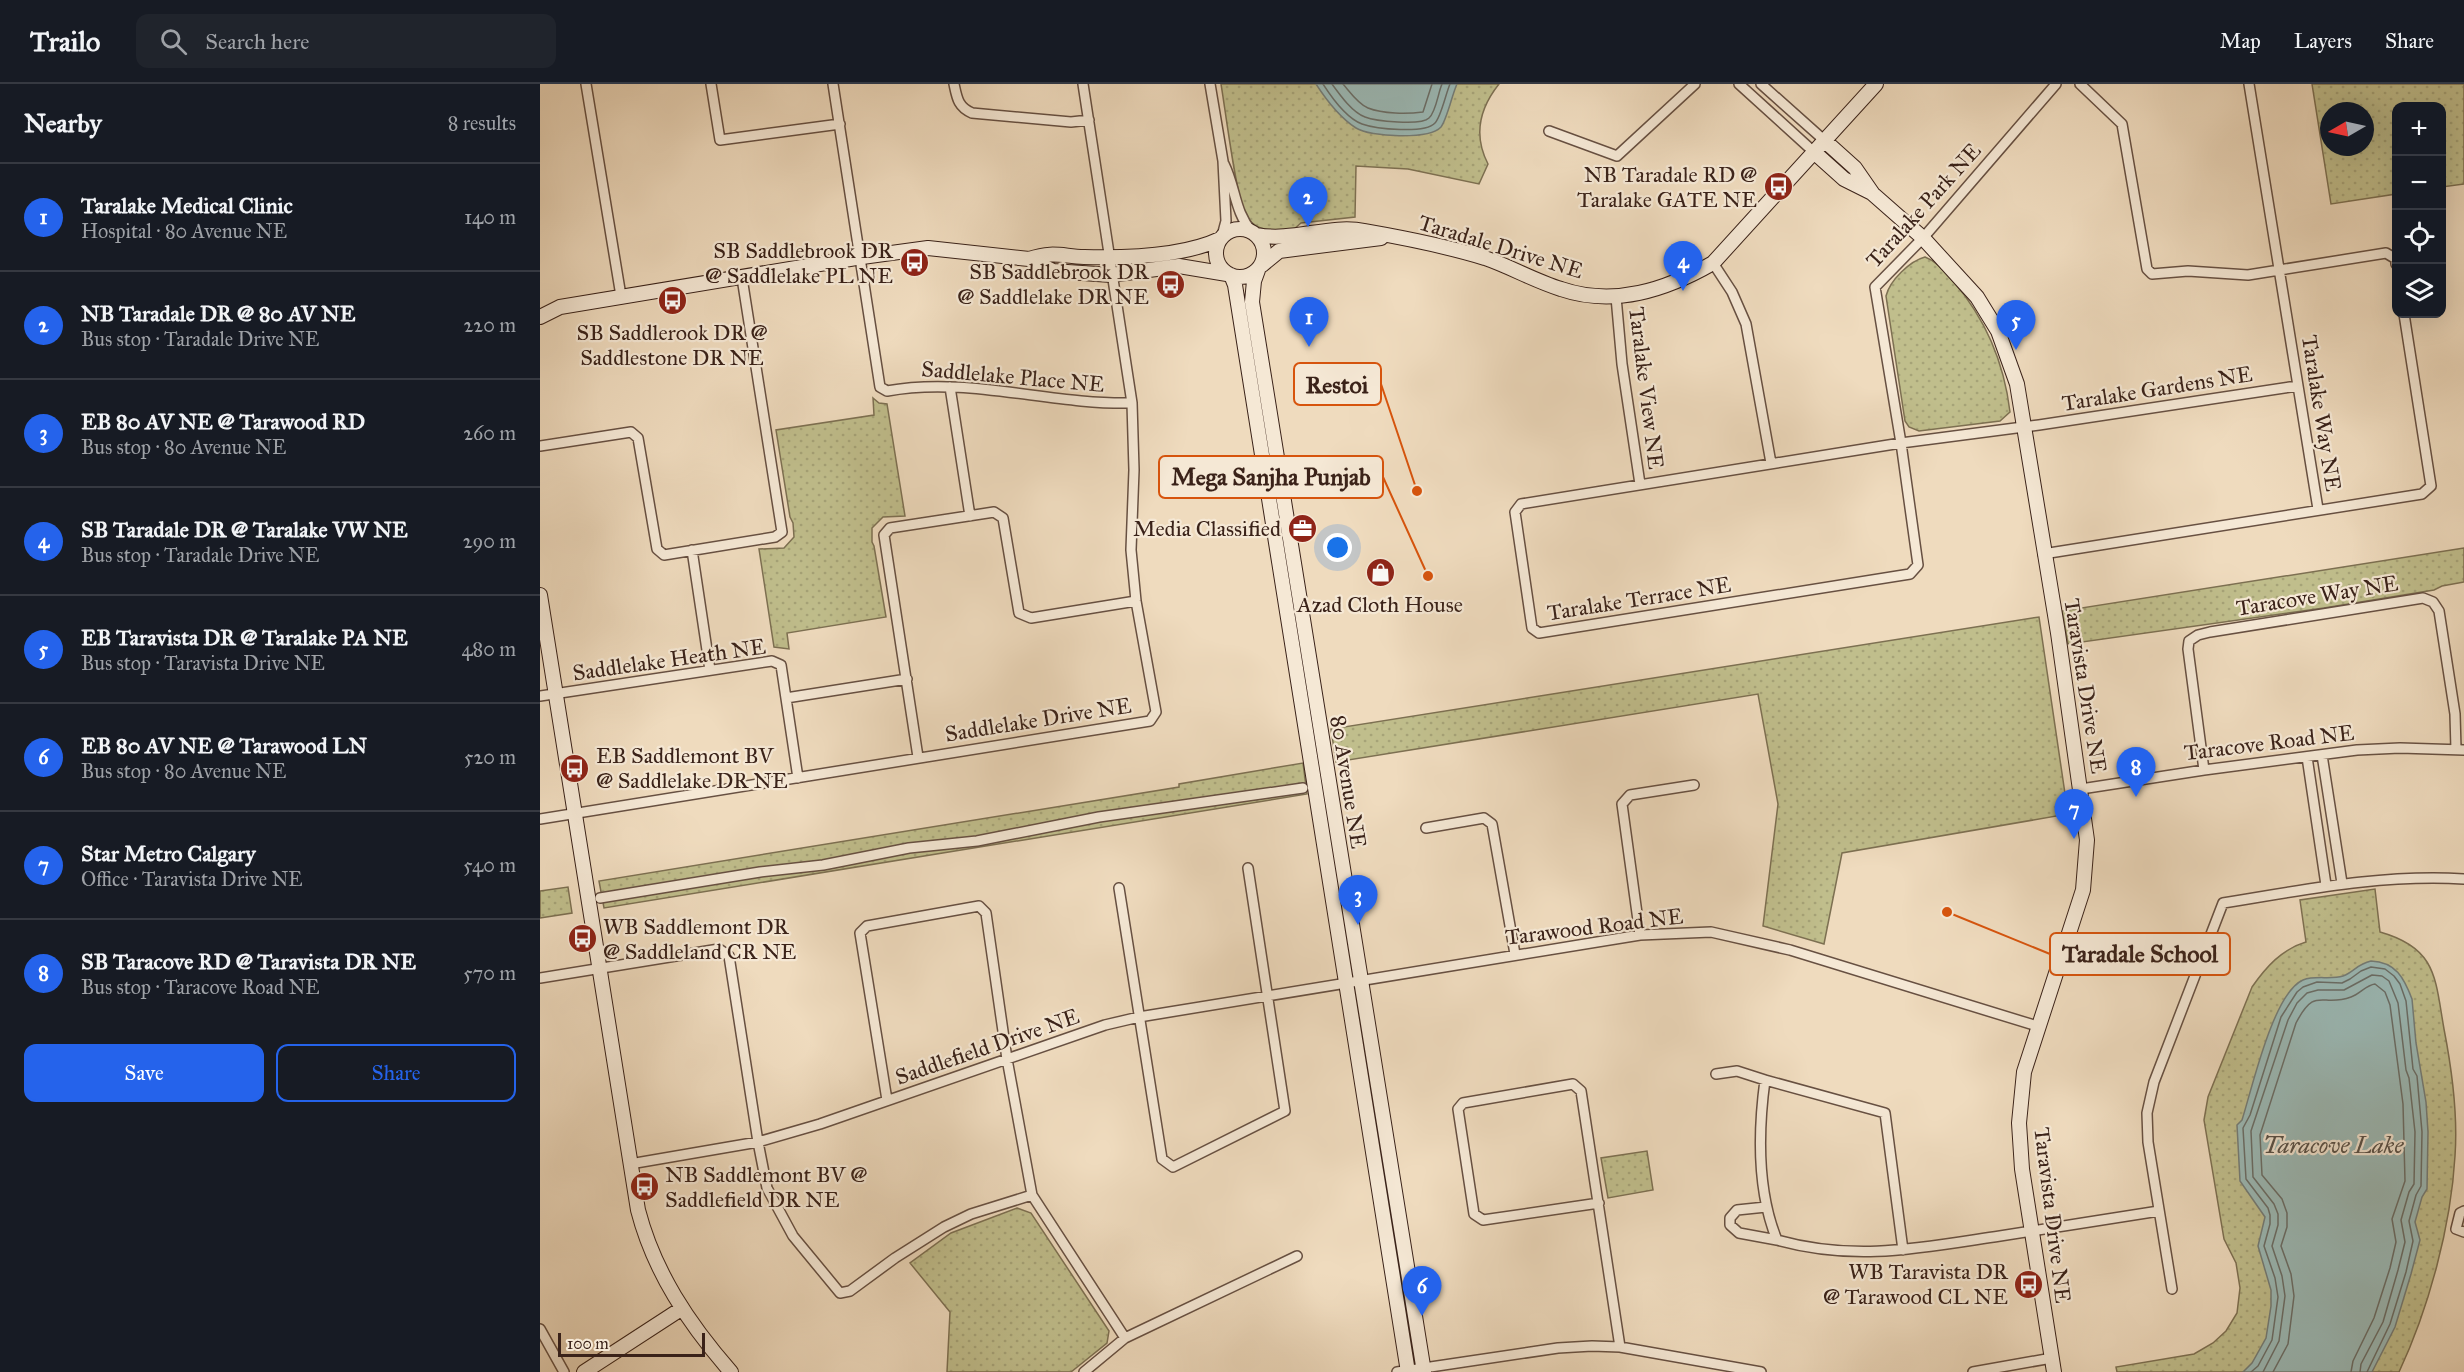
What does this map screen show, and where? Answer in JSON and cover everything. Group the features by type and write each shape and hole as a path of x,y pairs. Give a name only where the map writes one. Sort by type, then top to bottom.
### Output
{"street":[{"path":"586,84 621,296"},
{"path":"711,84 720,140 840,124"},
{"path":"833,84 862,256"},
{"path":"954,84 961,108 972,113 1071,122 1089,120"},
{"name":"Saddlelake Drive NE","path":"540,819 1150,721 1156,712 1136,601 1131,550 1134,470 1132,403 1083,84"},
{"path":"1210,84 1223,161 1226,221 1215,253 1217,262 1229,274"},
{"path":"1549,131 1617,156 1695,84"},
{"path":"1739,84 1815,153"},
{"path":"1761,84 1825,141"},
{"name":"Taradale Drive NE","path":"1255,233 1277,237 1354,230 1416,240 1486,259 1562,290 1600,297 1616,297 1669,285 1713,263 1876,84"},
{"name":"Taralake Park NE","path":"1901,443 1875,287 1923,238 2056,84"},
{"path":"2080,84 2122,124 2147,269 2152,274 2188,271 2247,275 2386,253 2392,257"},
{"name":"Taralake Way NE","path":"2043,554 2247,523 2318,509 2249,84"},
{"name":"Taravista Drive NE","path":"1825,141 1855,168 1874,194 1923,238 1977,297 1998,331 2017,384 2022,428 2081,789 2087,840 2083,890 2037,1026 2024,1072 2019,1123 2022,1169 2053,1365"},
{"name":"Taravista Drive NE","path":"1815,153 1844,179 1874,194"},
{"path":"540,303 560,306 742,278 862,256 928,248 1029,259 1053,271 1111,275 1179,266 1246,277 1260,268 1264,257 1263,245 1242,220 1233,182 1223,161"},
{"path":"1029,259 1046,253 1109,257 1198,249 1232,230 1240,228 1255,233"},
{"name":"Taradale Drive NE","path":"1260,268 1279,251 1389,236"},
{"name":"Saddlelake Place NE","path":"862,256 880,387 887,391 926,385 1088,403 1132,403"},
{"path":"1713,263 1732,292 1746,324 1771,463"},
{"name":"80 Avenue NE","path":"1260,268 1254,281 1252,302 1424,1370"},
{"name":"80 Avenue NE","path":"1229,274 1235,285 1255,406 1404,1372"},
{"path":"540,446 631,432 638,438 657,549 664,555 775,537 782,532 742,278"},
{"name":"Taralake View NE","path":"1616,297 1619,342 1640,484"},
{"path":"540,317 560,306"},
{"path":"2318,509 2422,494 2431,486 2405,318"},
{"name":"Taralake Gardens NE","path":"2022,428 2297,386"},
{"path":"950,387 970,516"},
{"name":"Taralake Terrace NE","path":"1901,443 1918,565 1911,574 1539,633 1532,628 1515,512 1521,504 1901,443 2022,428"},
{"path":"918,757 884,535 890,528 994,512 1003,518 1019,613 1031,618 1136,601"},
{"path":"692,550 710,669"},
{"path":"540,595 598,968 630,1164 644,1233 681,1309 730,1372"},
{"name":"Taracove Way NE","path":"2204,770 2188,649 2189,640 2210,632 2423,598 2433,602 2439,610 2460,750"},
{"name":"Saddlelake Heath NE","path":"540,696 772,661 781,665 798,778"},
{"path":"786,699 907,679"},
{"name":"Taracove Road NE","path":"2081,789 2322,755 2400,748 2460,750"},
{"path":"2322,755 2342,883"},
{"path":"2307,757 2326,885"},
{"path":"1640,934 1622,804 1630,795 1694,785"},
{"path":"600,898 752,873 823,865 909,848 977,841 1099,817 1303,788"},
{"path":"1426,828 1484,818 1492,824 1515,954"},
{"path":"1119,888 1162,1159 1173,1167 1286,1111 1248,868"},
{"path":"2172,1290 2148,1142 2147,1113 2154,1082 2223,903 2342,883 2385,879 2464,879"},
{"path":"887,1100 860,933 867,926 979,906 986,913 1007,1059 1032,1195 1125,1338"},
{"name":"Tarawood Road NE","path":"1360,982 1640,934 1711,932 1790,950 2037,1026"},
{"path":"540,978 719,949 729,956 767,1188 793,1236 840,1293 850,1291 894,1258 944,1227 971,1214 1032,1195"},
{"name":"Saddlefield Drive NE","path":"630,1164 758,1142 1105,1025 1139,1017 1360,982"},
{"path":"1716,1074 1737,1071 1885,1113 1903,1250"},
{"path":"1765,1080 1761,1145 1766,1207 1777,1240"},
{"path":"1599,1203 1483,1220 1474,1214 1458,1109 1463,1102 1573,1084 1581,1090 1599,1203 1620,1347"},
{"path":"1766,1207 1737,1210 1730,1218 1730,1225 1738,1233 1820,1250 1871,1253 2159,1211"},
{"path":"2464,1211 2460,1213 2456,1230 2464,1232"},
{"path":"1084,1372 1125,1338 1297,1256"},
{"path":"584,1372 681,1309"},
{"path":"540,1329 564,1372"},
{"path":"1404,1372 1558,1348 1620,1347 1761,1372"},
{"path":"1973,1372 2053,1365"}],"shaded area":[{"path":"1221,84 1499,84 1487,103 1480,122 1481,143 1488,164 1479,184 1408,169 1356,166 1355,217 1301,223 1293,230 1274,231 1262,228 1246,217 1243,208 1235,175"},
{"path":"2312,84 2464,84 2464,184 2446,186 2446,102 2392,102 2392,195 2331,204 2323,156 2374,156 2374,102 2320,102 2320,135"},
{"path":"1925,257 1940,267 1965,295 1992,342 2003,376 2010,412 2000,421 1919,431 1909,427 1905,421 1886,296 1901,272"},
{"path":"873,398 879,403 887,404 905,516 883,517 872,528 872,542 886,617 787,633 789,649 774,647 759,549 784,548 794,537 776,430 874,415"},
{"path":"2464,548 2464,582 2442,586 2434,590 2068,644 2062,611"},
{"path":"2039,617 2068,814 1842,853 1824,944 1763,926 1778,804 1758,694 1336,762 1331,729"},
{"path":"1303,763 1307,794 604,908 599,881 1179,787 1179,784"},
{"path":"568,887 572,913 540,918 540,891"},
{"name":"Taracove Lake","path":"2375,889 2380,932 2413,947 2423,956 2435,980 2450,1060 2455,1108 2456,1140 2449,1210 2429,1294 2399,1372 2117,1372 2116,1367 2194,1354 2213,1343 2226,1331 2237,1313 2240,1288 2236,1263 2224,1239 2204,1120 2208,1097 2252,987 2275,960 2289,949 2306,942 2300,900"},
{"path":"1647,1151 1653,1190 1608,1198 1601,1158"},
{"path":"1017,1208 1031,1213 1109,1331 1107,1343 1071,1372 947,1372 950,1312 910,1263 951,1233"}],"water":[{"path":"1316,84 1457,84 1441,127 1425,134 1399,136 1356,128 1334,108"},
{"name":"Taracove Lake","path":"2371,961 2387,964 2398,972 2412,999 2428,1132 2427,1189 2422,1197 2415,1222 2420,1240 2395,1327 2372,1372 2243,1372 2252,1363 2266,1338 2271,1290 2258,1246 2265,1217 2240,1181 2237,1125 2242,1120 2273,1022 2292,988 2303,980 2343,976"}],"place":[{"name":"NB Taradale RD @ Taralake GATE NE","path":"1778,187"},
{"name":"NB Taradale DR @ 80 AV NE","path":"1308,227"},
{"name":"SB Saddlebrook DR @ Saddlelake PL NE","path":"914,263"},
{"name":"SB Saddlebrook DR @ Saddlelake DR NE","path":"1170,284"},
{"name":"SB Taradale DR @ Taralake VW NE","path":"1683,291"},
{"name":"SB Saddlerook DR @ Saddlestone DR NE","path":"672,300"},
{"name":"Taralake Medical Clinic","path":"1309,347"},
{"name":"EB Taravista DR @ Taralake PA NE","path":"2016,350"},
{"name":"Restoi","path":"1417,491"},
{"name":"Media Classified","path":"1302,528"},
{"name":"Azad Cloth House","path":"1380,572"},
{"name":"Mega Sanjha Punjab","path":"1428,576"},
{"name":"EB Saddlemont BV @ Saddlelake DR NE","path":"575,768"},
{"name":"SB Taracove RD @ Taravista DR NE","path":"2136,797"},
{"name":"Star Metro Calgary","path":"2074,839"},
{"name":"Taradale School","path":"1947,912"},
{"name":"EB 80 AV NE @ Tarawood RD","path":"1358,925"},
{"name":"WB Saddlemont DR @ Saddleland CR NE","path":"582,939"},
{"name":"NB Saddlemont BV @ Saddlefield DR NE","path":"644,1187"},
{"name":"WB Taravista DR @ Tarawood CL NE","path":"2029,1284"},
{"name":"EB 80 AV NE @ Tarawood LN","path":"1422,1316"}]}
